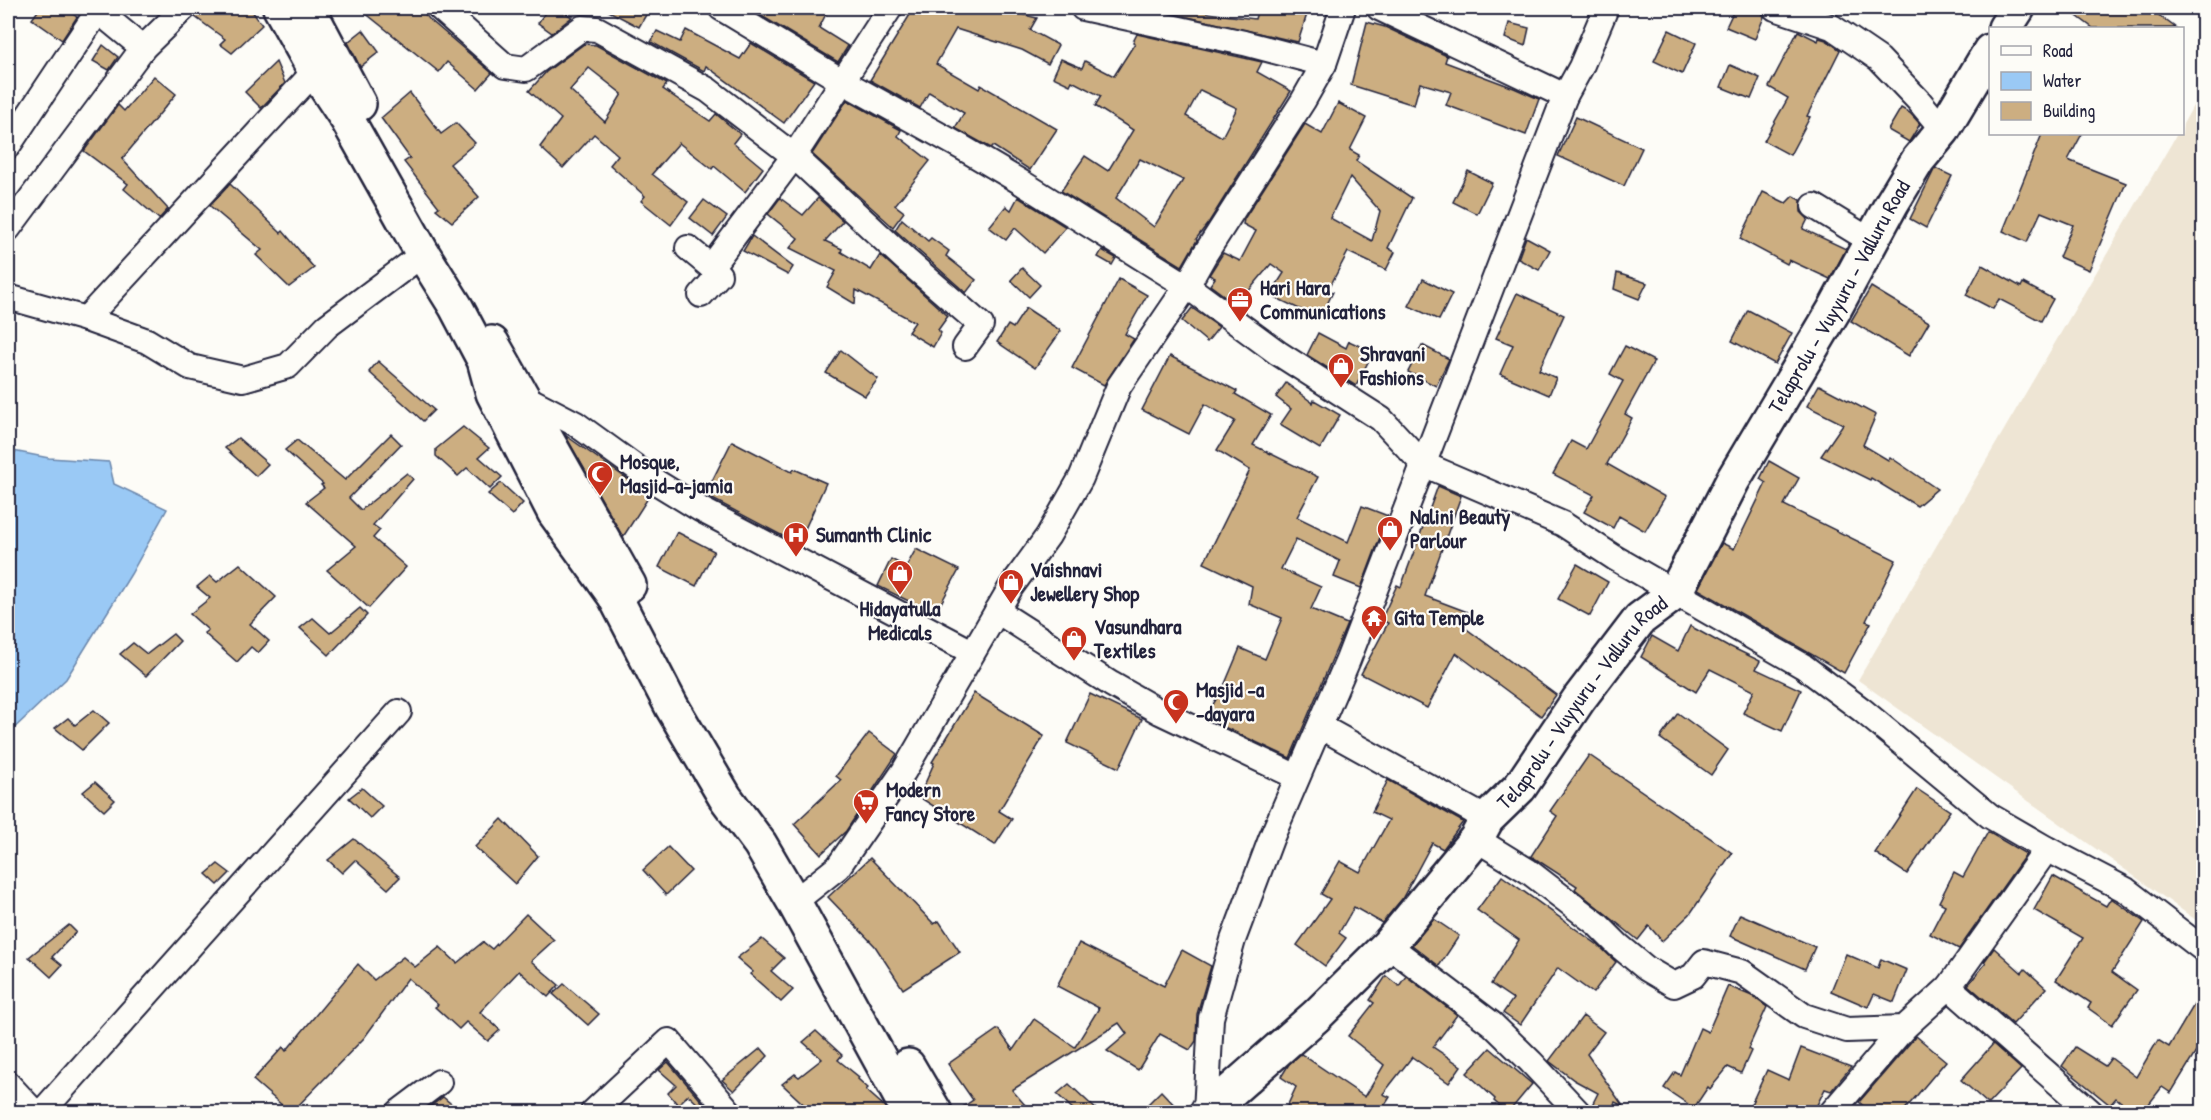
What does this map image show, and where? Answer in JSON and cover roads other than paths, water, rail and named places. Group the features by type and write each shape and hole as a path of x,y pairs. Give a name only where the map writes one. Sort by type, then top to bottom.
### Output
{"main road":[{"path":"280,8 456,307 484,360 508,396"},
{"path":"308,8 508,396 554,512 614,595 672,706 725,796 800,897 935,1113"},
{"path":"2006,27 2018,8"},
{"name":"Telaprolu - Vuyyuru - Valluru Road","path":"1206,1113 1316,1016 1388,945 1481,829 1520,787 1579,699 1640,619 1675,593 1733,480 1766,422 1806,360 1918,160 1943,130 1989,53"},
{"path":"800,897 909,1113"}],"street":[{"path":"8,229 143,48 184,8"},
{"path":"440,8 506,66 526,69 582,28 597,29 708,90 794,156 906,261 981,325 965,347"},
{"path":"721,8 752,17 842,81 963,148 1187,286 1278,353 1381,419 1423,464 1563,524 1615,558 1803,666 1862,710 1990,816 2126,890 2204,950"},
{"path":"711,267 794,156 890,8"},
{"path":"1083,8 1233,41 1324,64"},
{"path":"800,897 838,867 879,808 904,771 1011,587 1048,536 1082,478 1119,386 1187,286 1205,254 1304,101 1324,64 1343,8"},
{"path":"1379,8 1565,96"},
{"path":"1206,1113 1211,1018 1233,940 1253,884 1297,777 1321,727 1565,96 1581,67 1606,8"},
{"path":"1784,9 1832,27 1879,59 1943,130"},
{"path":"8,146 98,11 143,48"},
{"path":"86,319 315,71"},
{"path":"1814,206 1871,241"},
{"path":"688,248 719,274 701,295"},
{"path":"8,297 86,319 147,341 190,367 243,379 288,366 327,326 423,254"},
{"path":"508,396 576,424 656,482 700,509 972,652"},
{"path":"998,611 1131,695 1171,717 1297,777"},
{"path":"42,1113 399,712"},
{"path":"1321,727 1481,829 1528,871 1597,924 1617,945 1647,969 1674,985 1693,976 1704,962 1742,972 1804,1016 1847,1030 1904,1028"},
{"path":"1832,1113 1904,1028 1949,987 2047,849"},
{"path":"1388,945 1492,1024 1578,1113"},
{"path":"1949,987 2091,1113"},
{"path":"592,1113 669,1041 730,1113"},
{"path":"399,1113 415,1098 439,1082"},
{"path":"8,1084 34,1113"}],"water":[{"path":"8,450 49,458 109,462 114,484 167,509 131,574 66,679 8,734"}],"place":[{"name":"Hari Hara Communications","path":"1240,323"},
{"name":"Shravani Fashions","path":"1341,389"},
{"name":"Mosque, Masjid-a-jamia","path":"600,497"},
{"name":"Nalini Beauty Parlour","path":"1390,552"},
{"name":"Sumanth Clinic","path":"796,558"},
{"name":"Hidayatulla Medicals","path":"900,596"},
{"name":"Vaishnavi Jewellery Shop","path":"1011,605"},
{"name":"Gita Temple","path":"1374,641"},
{"name":"Vasundhara Textiles","path":"1074,662"},
{"name":"Masjid -a -dayara","path":"1176,725"},
{"name":"Modern Fancy Store","path":"866,825"}]}
